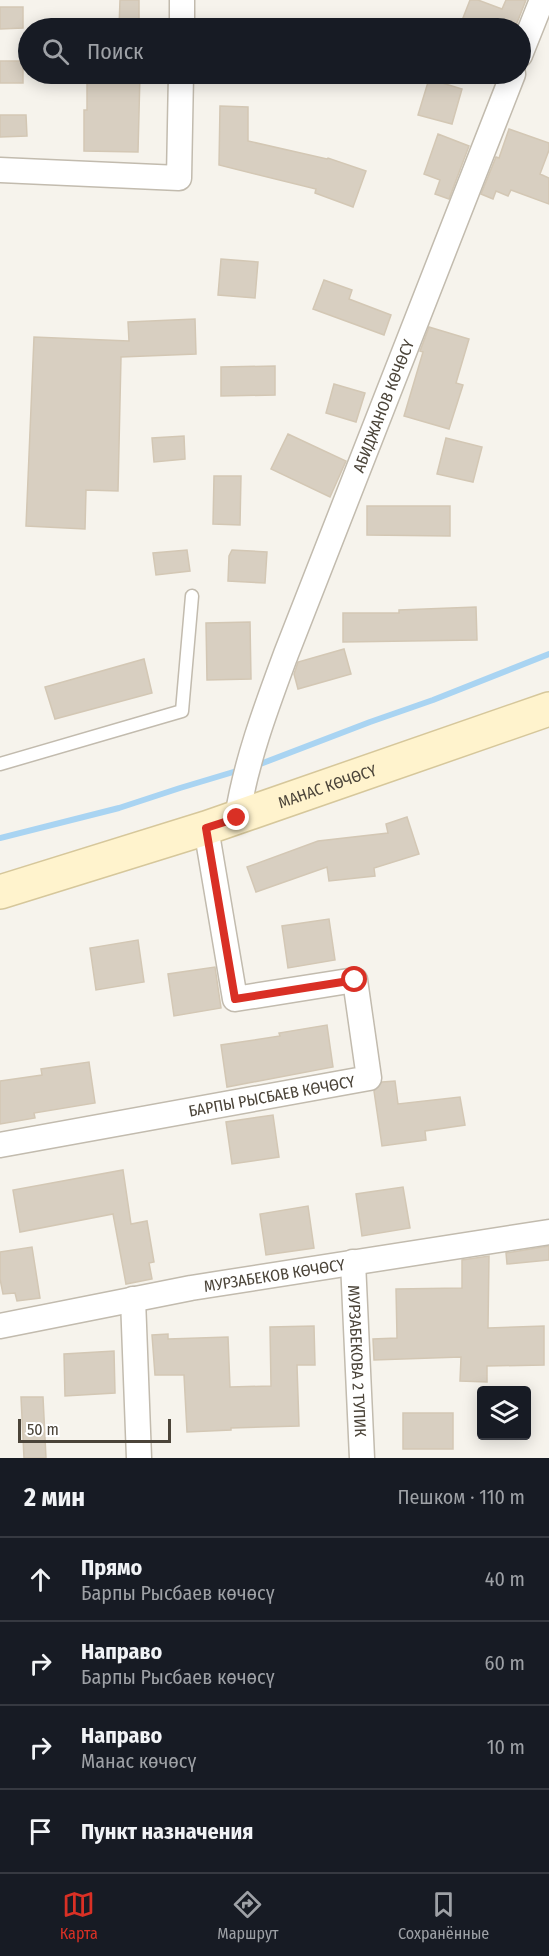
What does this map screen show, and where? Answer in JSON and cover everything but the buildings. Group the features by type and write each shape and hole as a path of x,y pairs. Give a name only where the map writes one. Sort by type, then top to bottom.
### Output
{"main road":[{"name":"МАНАС КӨЧӨСҮ","path":"0,892 206,828 239,804 549,710"}],"street":[{"path":"182,0 182,18"},
{"path":"531,28 542,0"},
{"path":"0,170 179,178 181,84"},
{"name":"АБИДЖАНОВ КӨЧӨСҮ","path":"239,804 255,739 286,654 509,84"},
{"name":"БАРПЫ РЫСБАЕВ КӨЧӨСҮ","path":"0,1145 369,1078 355,980 235,999 206,828"},
{"name":"МУРЗАБЕКОВ КӨЧӨСҮ","path":"0,1326 134,1299 549,1232"},
{"name":"МУРЗАБЕКОВА 2 ТУПИК","path":"353,1262 362,1458"},
{"path":"134,1299 139,1458"}],"lane":[{"path":"0,764 182,711 192,596"}],"waterway":[{"path":"255,766 549,654"},
{"path":"0,838 119,808 240,770"}],"route":[{"path":"237,818 206,828 235,999 355,980"}]}
